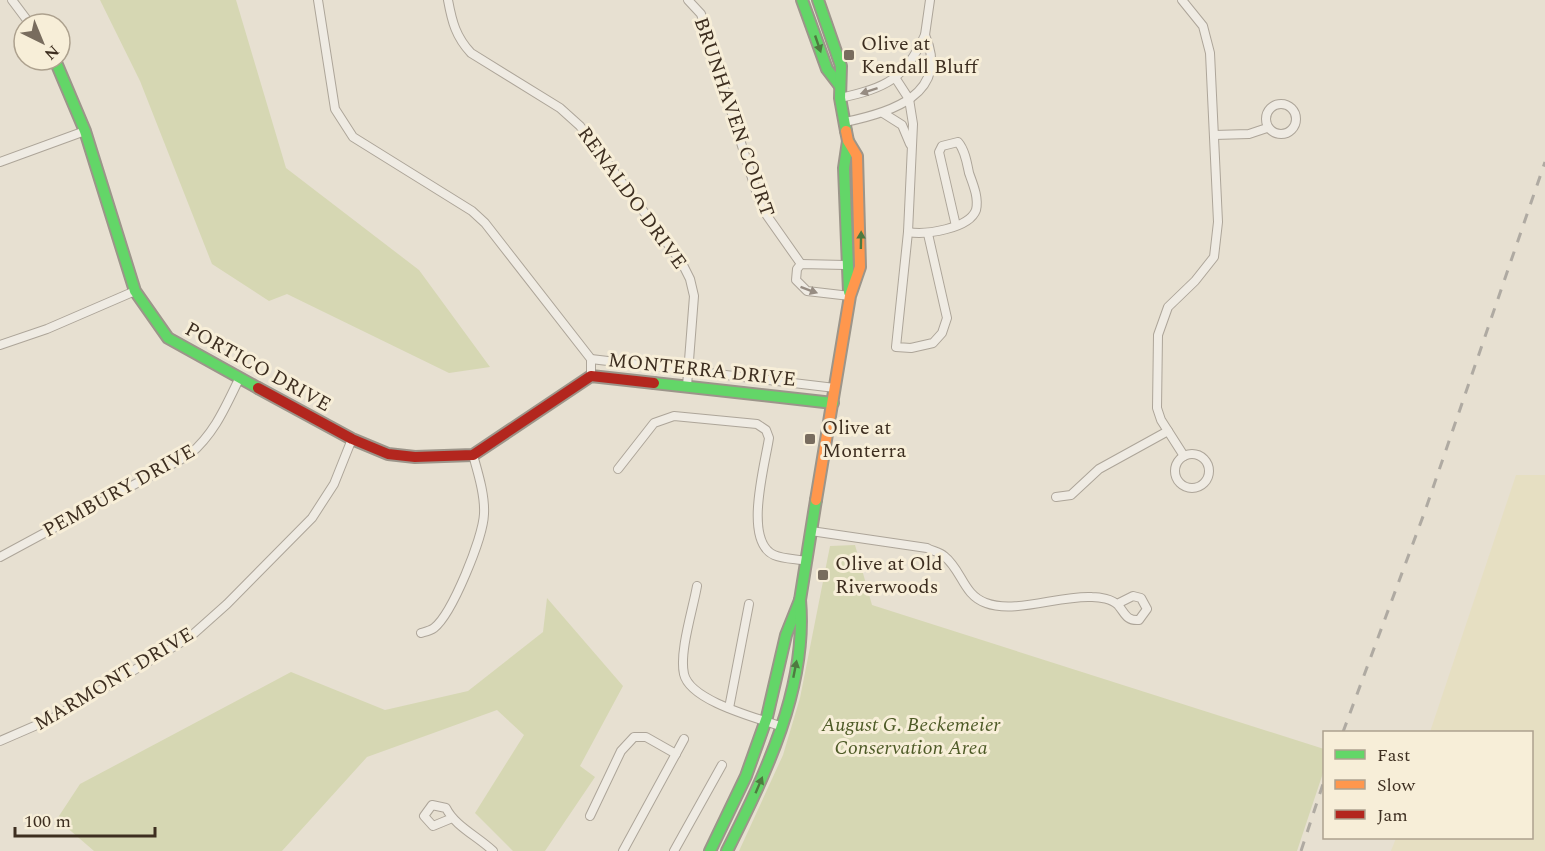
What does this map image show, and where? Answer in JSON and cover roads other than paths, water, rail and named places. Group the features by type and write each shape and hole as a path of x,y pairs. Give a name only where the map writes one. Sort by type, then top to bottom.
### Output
{"main road":[{"path":"802,0 827,69 840,86"},
{"path":"727,851 752,801 780,726 794,673 804,617 800,600 811,531 850,297 860,267 861,215 857,156 848,141 840,98 841,66 818,0"},
{"name":"PORTICO DRIVE","path":"60,72 85,131 135,291 168,338 352,439 388,454 415,457 473,455"},
{"path":"848,141 842,158 846,212 845,265 850,297"},
{"name":"MONTERRA DRIVE","path":"473,455 591,376 833,403"},
{"path":"710,851 739,794 766,721 789,616 800,600"}],"street":[{"path":"318,0 333,98 339,119 353,137 464,206 485,223 591,359 591,376"},
{"name":"RENALDO DRIVE","path":"448,0 455,33 461,43 476,57 560,108 580,126 682,263 694,296 687,386"},
{"name":"BRUNHAVEN COURT","path":"688,0 701,14 761,207 801,264 796,275 801,288 807,291 850,297"},
{"path":"840,98 870,92 896,79 914,60 925,36 930,0"},
{"path":"1182,0 1203,27 1210,53 1218,222 1214,257 1195,281 1168,307 1158,335 1157,408 1184,456"},
{"path":"845,122 897,109 909,99 929,76 932,51 925,36"},
{"path":"896,79 909,99 913,124 908,232 896,346 903,348 933,343 946,325 947,318 928,234"},
{"path":"883,113 902,125 911,146"},
{"path":"1214,135 1249,134 1267,128"},
{"path":"0,162 85,131"},
{"path":"908,232 928,234 956,226 972,216 976,209 976,198 958,142 942,146 939,153 956,226"},
{"path":"801,264 845,265"},
{"path":"0,345 46,329 135,291"},
{"name":"MONTERRA DRIVE","path":"591,359 836,388"},
{"name":"PEMBURY DRIVE","path":"0,557 189,455 204,443 218,423 239,379"},
{"path":"618,469 654,423 674,416 757,424 766,430 769,438 757,522 760,541 774,555 807,561"},
{"path":"1056,497 1071,495 1099,469 1168,431"},
{"name":"MARMONT DRIVE","path":"0,741 53,718 190,637 227,604 312,518 338,476 352,439"},
{"path":"421,633 433,628 446,612 468,568 483,524 483,503 473,455"},
{"path":"1196,455 1207,463 1208,477 1203,485 1192,489 1179,483 1176,467 1184,456 1196,455"},
{"path":"811,531 927,548 944,555 957,570 965,589 986,603 1015,605 1093,597 1117,604"},
{"path":"697,586 683,662 684,676 691,686 706,697 729,708 780,726"},
{"path":"729,708 749,604"},
{"path":"590,816 621,751 634,737 646,737 676,754"},
{"path":"623,851 684,739"},
{"path":"674,851 722,765"},
{"path":"450,819 475,834 493,851"}],"railway":[{"path":"1343,731 1425,511 1545,162"},
{"path":"1301,851 1323,784"}],"place":[{"name":"Olive at Kendall Bluff","path":"849,55"},
{"name":"Olive at Monterra","path":"810,439"},
{"name":"Olive at Old Riverwoods","path":"823,575"}],"park label":[{"name":"August G. Beckemeier Conservation Area","path":"911,736"}]}
